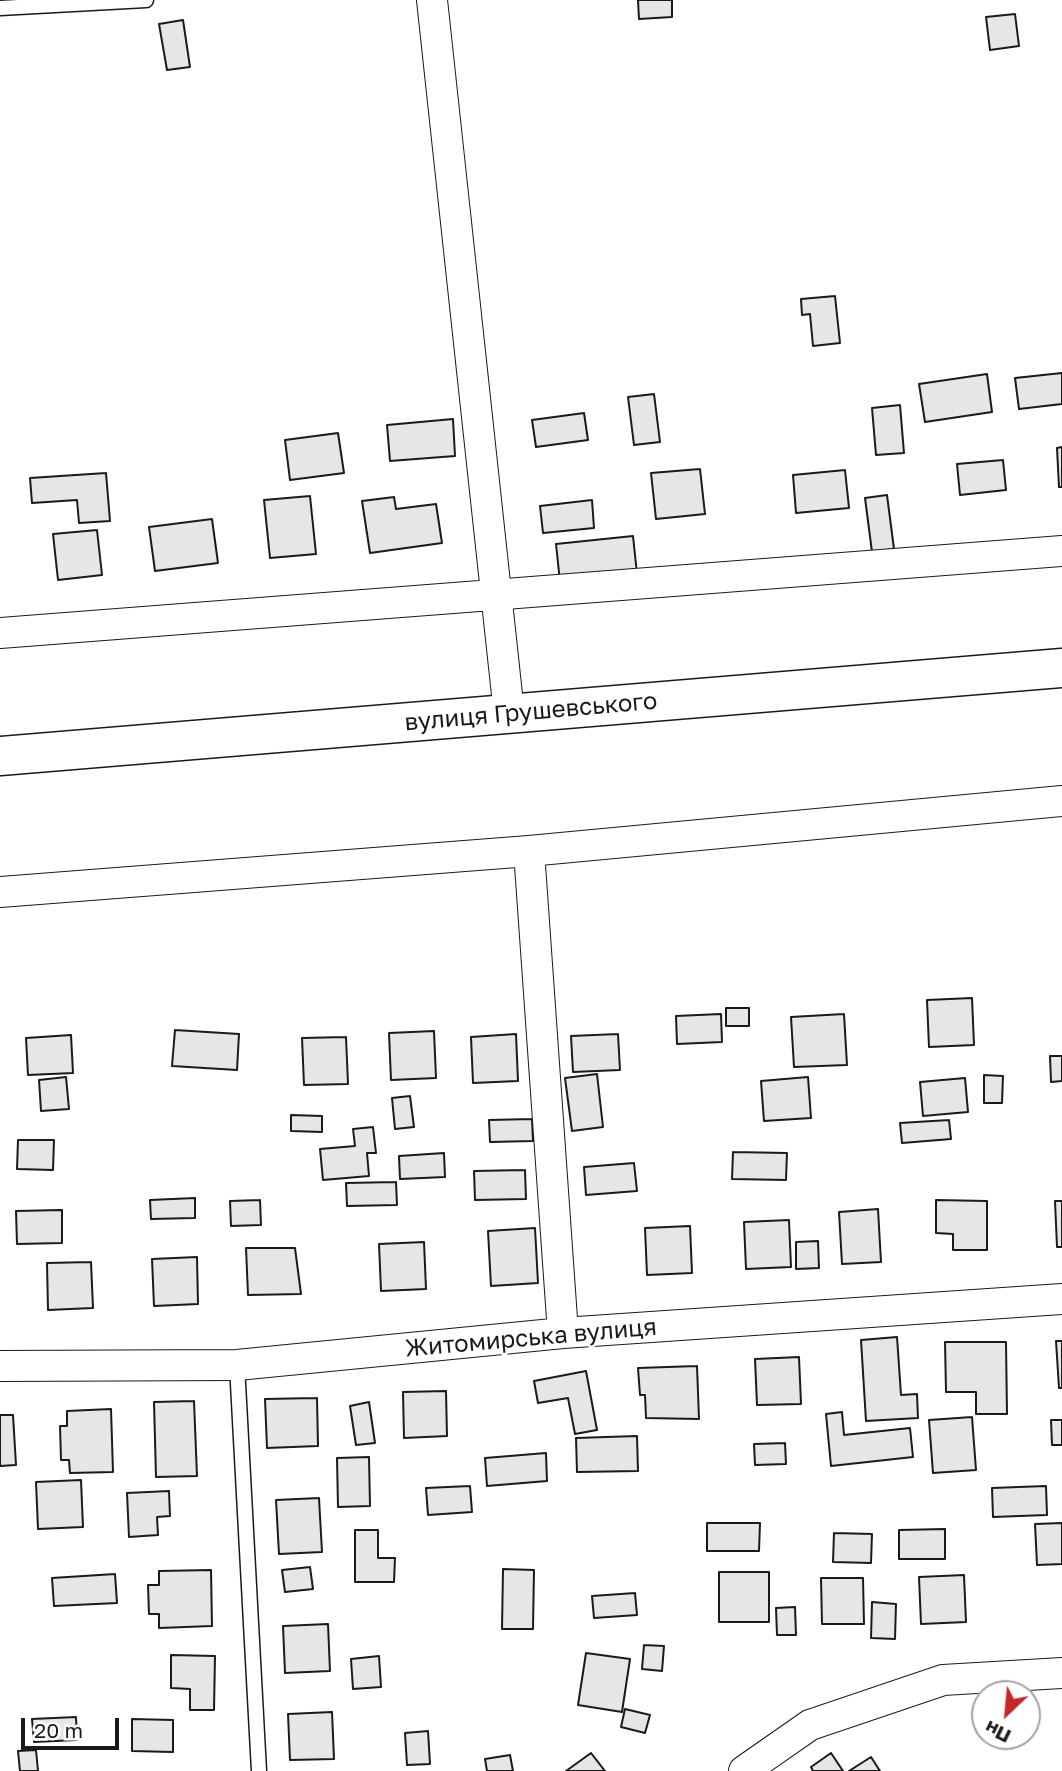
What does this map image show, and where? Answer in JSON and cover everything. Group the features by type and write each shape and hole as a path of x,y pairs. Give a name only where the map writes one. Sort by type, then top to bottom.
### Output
{"highway":[{"name":"вулиця Грушевського","path":"0,756 1062,668"}],"street":[{"path":"432,0 509,713"},
{"path":"0,634 1062,551"},
{"path":"0,892 529,851 1062,801"},
{"path":"529,851 563,1333"},
{"name":"Житомирська вулиця","path":"0,1366 237,1366 563,1333 1062,1299"},
{"path":"744,1771 810,1725 943,1681 1062,1673"}],"lane":[{"path":"0,8 146,0"},
{"path":"237,1366 259,1771"}],"building":[{"path":"638,0 672,0 672,17 639,19"},
{"path":"1015,14 1019,46 990,50 986,17"},
{"path":"183,20 190,67 167,70 159,24"},
{"path":"835,296 840,343 813,346 810,314 802,315 801,299"},
{"path":"1062,373 1062,404 1019,409 1015,378"},
{"path":"987,374 992,412 925,422 919,384"},
{"path":"654,394 660,442 634,445 628,397"},
{"path":"900,405 904,453 876,455 872,408"},
{"path":"584,413 588,440 536,447 532,420"},
{"path":"453,419 455,456 390,461 387,425"},
{"path":"338,433 344,473 290,480 285,440"},
{"path":"1062,447 1062,487 1059,487 1057,448"},
{"path":"1003,460 1006,490 960,495 957,464"},
{"path":"700,469 705,514 656,519 651,473"},
{"path":"845,470 849,508 796,513 793,475"},
{"path":"106,473 110,521 79,523 77,500 32,503 30,478"},
{"path":"887,495 894,549 872,552 865,498"},
{"path":"310,496 316,554 270,558 264,500"},
{"path":"394,497 396,509 436,504 442,543 370,553 362,501"},
{"path":"592,500 594,528 543,533 540,506"},
{"path":"212,519 218,563 155,571 149,527"},
{"path":"97,530 102,575 58,580 53,534"},
{"path":"633,536 637,574 560,582 556,544"},
{"path":"972,998 974,1045 929,1047 927,1000"},
{"path":"726,1008 749,1008 749,1026 726,1026"},
{"path":"721,1014 722,1042 677,1044 676,1016"},
{"path":"844,1014 847,1065 794,1067 791,1017"},
{"path":"175,1030 239,1034 237,1070 172,1066"},
{"path":"434,1031 436,1078 391,1080 389,1033"},
{"path":"516,1034 518,1081 473,1083 471,1037"},
{"path":"618,1034 620,1070 573,1072 571,1036"},
{"path":"71,1035 73,1073 28,1075 26,1038"},
{"path":"346,1037 348,1084 304,1085 302,1038"},
{"path":"1050,1056 1062,1056 1062,1081 1051,1082"},
{"path":"597,1074 603,1127 572,1131 565,1078"},
{"path":"984,1075 1003,1076 1002,1103 984,1103"},
{"path":"66,1077 69,1109 41,1111 39,1080"},
{"path":"808,1077 811,1118 764,1121 761,1081"},
{"path":"965,1078 968,1112 923,1116 920,1082"},
{"path":"410,1096 414,1127 395,1129 392,1098"},
{"path":"291,1115 322,1116 322,1132 291,1131"},
{"path":"532,1119 533,1141 490,1142 489,1120"},
{"path":"949,1120 951,1139 902,1143 900,1123"},
{"path":"373,1127 376,1153 367,1153 369,1176 323,1180 320,1149 355,1146 353,1129"},
{"path":"18,1140 54,1140 53,1170 17,1169"},
{"path":"733,1152 787,1153 786,1180 732,1179"},
{"path":"444,1153 445,1177 400,1179 399,1156"},
{"path":"634,1163 637,1191 586,1195 584,1167"},
{"path":"525,1170 526,1199 475,1200 474,1171"},
{"path":"396,1182 397,1205 347,1206 346,1183"},
{"path":"195,1198 195,1218 151,1219 150,1200"},
{"path":"260,1200 261,1225 231,1226 230,1201"},
{"path":"936,1200 987,1201 987,1250 953,1250 953,1234 936,1233"},
{"path":"1055,1201 1062,1201 1062,1247 1057,1247"},
{"path":"878,1209 881,1262 842,1264 839,1212"},
{"path":"62,1210 62,1243 17,1244 16,1211"},
{"path":"789,1220 791,1267 746,1269 744,1222"},
{"path":"690,1226 692,1273 647,1275 645,1228"},
{"path":"535,1228 538,1283 491,1286 488,1231"},
{"path":"818,1241 819,1268 796,1269 796,1242"},
{"path":"424,1242 426,1289 381,1291 379,1244"},
{"path":"246,1248 295,1248 301,1294 248,1295"},
{"path":"197,1257 198,1304 154,1306 152,1259"},
{"path":"91,1262 93,1308 48,1310 47,1263"},
{"path":"897,1337 901,1395 917,1394 918,1418 866,1421 861,1340"},
{"path":"1056,1341 1062,1341 1062,1388 1059,1388"},
{"path":"945,1342 1006,1342 1007,1414 976,1414 976,1392 946,1392"},
{"path":"799,1357 801,1404 757,1405 755,1359"},
{"path":"697,1366 699,1419 646,1418 645,1395 640,1395 638,1368"},
{"path":"586,1371 597,1430 575,1434 568,1398 538,1403 534,1381"},
{"path":"446,1391 447,1436 404,1438 403,1392"},
{"path":"317,1398 318,1446 267,1448 265,1399"},
{"path":"194,1401 197,1476 156,1477 154,1402"},
{"path":"369,1402 375,1443 356,1445 350,1406"},
{"path":"111,1409 113,1472 70,1473 69,1460 61,1460 60,1426 67,1426 67,1411"},
{"path":"842,1412 844,1435 910,1428 913,1457 831,1466 826,1414"},
{"path":"0,1415 13,1415 16,1465 0,1466"},
{"path":"972,1417 976,1470 933,1473 929,1420"},
{"path":"1051,1420 1062,1420 1062,1445 1052,1445"},
{"path":"637,1436 638,1471 577,1472 576,1438"},
{"path":"785,1443 786,1464 755,1465 754,1444"},
{"path":"546,1453 547,1481 487,1486 485,1458"},
{"path":"369,1457 370,1506 338,1507 337,1458"},
{"path":"81,1480 83,1527 38,1529 36,1482"},
{"path":"470,1486 472,1512 428,1515 426,1488"},
{"path":"1046,1486 1047,1515 993,1517 992,1488"},
{"path":"169,1491 170,1516 157,1517 158,1535 129,1537 127,1493"},
{"path":"319,1498 322,1552 279,1554 276,1500"},
{"path":"707,1523 760,1523 759,1551 707,1551"},
{"path":"1062,1523 1062,1564 1037,1565 1035,1524"},
{"path":"945,1529 945,1559 899,1559 899,1530"},
{"path":"355,1530 378,1530 378,1558 395,1558 394,1582 355,1582"},
{"path":"834,1533 872,1534 871,1563 833,1562"},
{"path":"310,1567 313,1589 285,1592 282,1570"},
{"path":"503,1569 534,1570 533,1629 502,1629"},
{"path":"211,1570 212,1626 159,1628 159,1614 149,1614 148,1585 159,1585 159,1571"},
{"path":"719,1572 769,1572 769,1622 719,1622"},
{"path":"115,1574 117,1603 54,1606 52,1578"},
{"path":"964,1575 966,1622 921,1624 919,1577"},
{"path":"821,1578 863,1578 864,1624 822,1624"},
{"path":"635,1593 637,1615 594,1618 592,1596"},
{"path":"872,1602 896,1604 895,1639 871,1638"},
{"path":"795,1607 796,1635 777,1635 776,1608"},
{"path":"328,1624 330,1671 285,1673 283,1626"},
{"path":"644,1645 664,1646 662,1671 642,1669"},
{"path":"586,1653 630,1659 622,1712 578,1705"},
{"path":"171,1655 215,1656 214,1710 190,1710 190,1689 171,1688"},
{"path":"379,1656 381,1687 353,1689 351,1659"},
{"path":"625,1709 650,1715 645,1733 621,1727"},
{"path":"332,1712 334,1759 290,1760 288,1714"},
{"path":"76,1717 77,1740 34,1742 32,1719"},
{"path":"132,1719 173,1720 173,1752 132,1751"},
{"path":"428,1731 430,1764 407,1765 405,1733"},
{"path":"36,1750 38,1771 20,1771 18,1751"},
{"path":"591,1753 605,1771 566,1771"},
{"path":"831,1753 843,1771 813,1771 811,1767"},
{"path":"510,1755 513,1771 487,1771 485,1759"},
{"path":"871,1757 880,1771 849,1771"}]}
